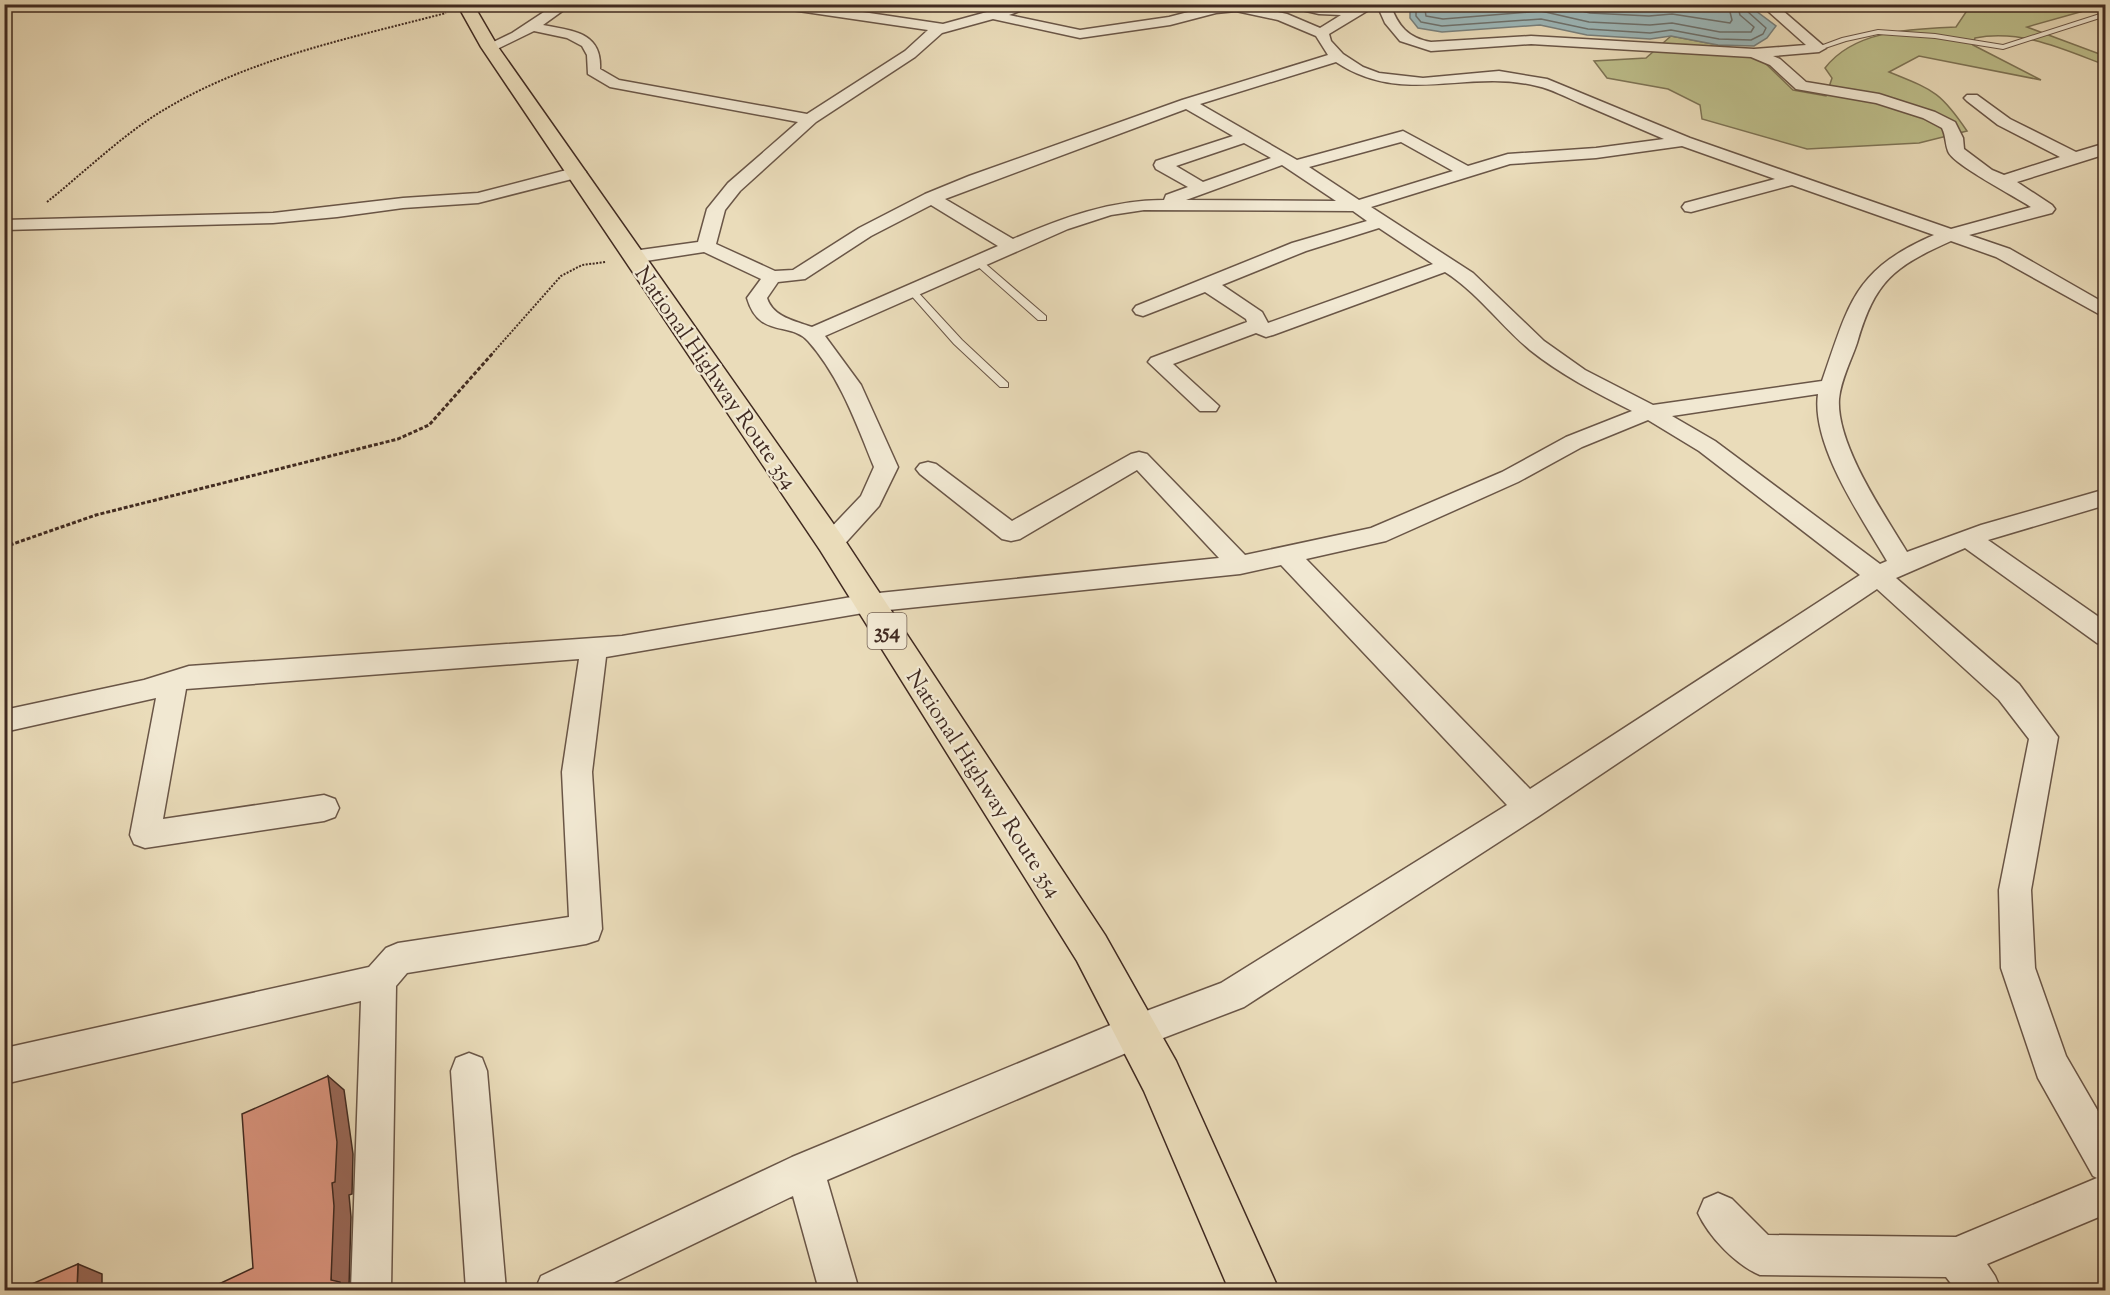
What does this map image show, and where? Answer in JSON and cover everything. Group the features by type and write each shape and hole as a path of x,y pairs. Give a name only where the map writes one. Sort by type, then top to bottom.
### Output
{"highway":[{"name":"National Highway Route 354","path":"466,6 490,46 578,172 633,257 831,543 1085,939 1160,1076 1254,1290"}],"street":[{"path":"490,46 534,27 566,4"},
{"path":"778,4 941,28 1033,4"},
{"path":"1282,4 1366,8"},
{"path":"1383,4 1392,26 1402,36 1415,44 1440,48 1529,40 1754,53 1819,48"},
{"path":"1766,4 1819,48"},
{"path":"993,15 1080,34 1170,21 1215,9 1242,8 1282,17 1322,34"},
{"path":"1322,34 1327,28 1366,8"},
{"path":"534,27 571,35 588,43 594,55 593,70 615,84 810,119"},
{"path":"706,246 716,210 734,187 810,119 910,54 941,28"},
{"path":"1322,34 1324,42 1338,57 1358,70 1398,80 1423,82 1499,75 1542,82 1683,141 2003,253 2106,312"},
{"path":"1754,53 1775,62 1801,86 1879,99 1929,115 1949,125 1955,138 1956,151 1986,174 2003,181 2046,209 1969,227 1953,234 1906,257 1881,276 1864,296 1832,386 1828,410 1837,444 1890,570"},
{"path":"633,257 706,246 772,277 798,275 865,232 931,198 1071,143 1187,103 1338,57"},
{"path":"1972,98 2004,122 2074,158"},
{"path":"1187,103 1290,162 1467,277 1537,345 1578,374 1650,412 1707,446 1890,570 2009,692 2044,737 2015,890 2018,968 2051,1065 2106,1163"},
{"path":"1154,205 1201,188 1290,162 1402,136 1467,172"},
{"path":"1201,188 1162,165 1246,137"},
{"path":"813,334 1062,225 1108,210 1154,205 1357,207 1508,159 1596,153 1683,141"},
{"path":"2003,181 2106,148"},
{"path":"13,224 273,218 393,204 478,198 578,172"},
{"path":"1691,207 1793,179"},
{"path":"931,198 1013,247"},
{"path":"1143,310 1299,248 1381,222"},
{"path":"1207,284 1255,316 1258,325 1266,331 1447,265"},
{"path":"772,277 757,298 761,311 774,320 813,334 850,385 886,467 871,500 831,543"},
{"path":"1208,406 1158,362 1258,325"},
{"path":"4,721 144,691 189,677 622,646 869,603 1240,565 1377,535 1510,477 1574,442 1650,412 1832,386"},
{"path":"928,469 1011,533 1139,459 1240,565"},
{"path":"555,1290 805,1170 1137,1031 1232,995 1528,807 1890,570 1969,539 2051,511 2106,497"},
{"path":"1969,539 2106,636"},
{"path":"1287,555 1528,807"},
{"path":"4,1066 379,981 398,959 586,929 577,772 594,648"},
{"path":"173,682 145,835 324,808"},
{"path":"371,1290 379,981"},
{"path":"468,1071 486,1290"},
{"path":"805,1170 839,1290"},
{"path":"1718,1213 1760,1255 1956,1257 2106,1194"},
{"path":"1956,1257 1981,1290"}],"lane":[{"path":"1819,48 1844,39 1878,32 1935,36 2003,47 2106,14"},
{"path":"978,262 1042,318"},
{"path":"912,291 958,342 1004,385"}],"path":[{"path":"13,224 153,117 204,88 238,73 353,37 466,6"},
{"path":"4,547 96,515 398,439 429,425 561,276 582,266 633,257"}],"green space":[{"path":"1975,5 2105,5 2027,27 2105,56 2105,65 2058,47 2025,38 1992,36 1975,38 1973,45 2041,80 1919,56 1889,72 1934,93 1950,107 1967,131 1919,143 1807,149 1702,119 1700,105 1668,89 1607,78 1594,61 1646,58 1671,36 1729,47 1764,62 1793,90 1826,96 1832,78 1825,68 1837,55 1851,46 1885,34 1956,27 1968,9"}],"water":[{"path":"1410,5 1748,5 1776,26 1767,38 1754,46 1718,45 1671,36 1650,39 1587,35 1540,25 1442,32 1418,28 1410,18"}],"building":[{"path":"328,1076 337,1142 335,1182 332,1183 334,1206 331,1280 340,1282 341,1290 206,1290 253,1268 242,1114"},
{"path":"78,1264 77,1290 18,1290"}]}
